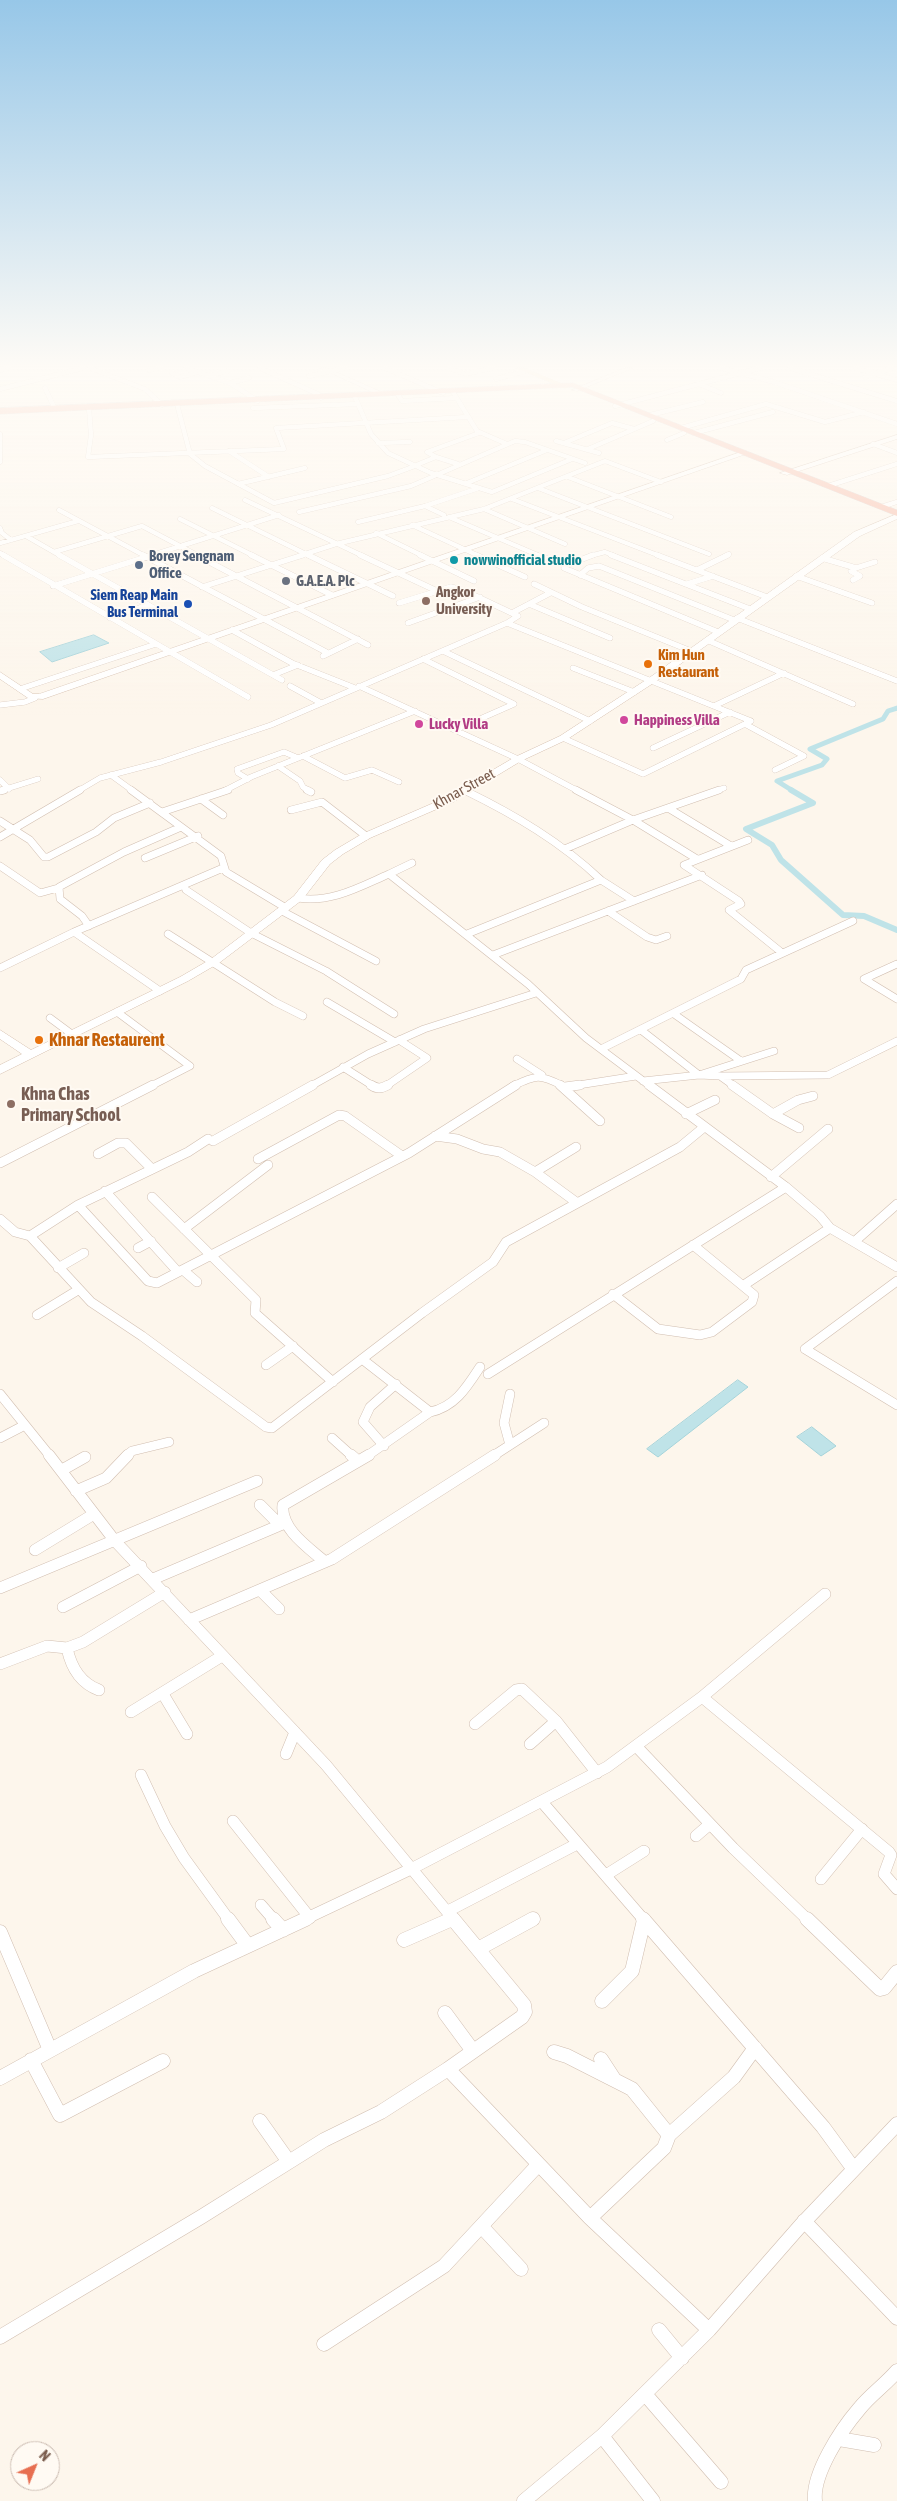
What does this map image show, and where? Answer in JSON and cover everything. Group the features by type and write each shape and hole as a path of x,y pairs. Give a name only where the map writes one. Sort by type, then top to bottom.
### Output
{"highway":[{"path":"818,485 896,516"},
{"path":"824,485 881,507 896,516"}],"street":[{"path":"239,485 276,503 352,485"},
{"path":"299,512 414,485"},
{"path":"469,485 494,492 511,485"},
{"path":"202,587 336,544 446,516 484,509 547,485"},
{"path":"588,485 671,517"},
{"path":"0,705 25,702 652,485"},
{"path":"828,486 832,485"},
{"path":"358,522 425,506 479,488"},
{"path":"538,488 709,554"},
{"path":"512,499 766,597"},
{"path":"245,500 435,590"},
{"path":"881,507 897,502"},
{"path":"425,506 497,538 567,565 605,552 750,609"},
{"path":"212,508 393,596"},
{"path":"484,509 565,544"},
{"path":"59,510 324,654 358,639"},
{"path":"53,586 280,515"},
{"name":"Khnar Street","path":"0,1070 160,991 212,962 298,898 326,862 366,836 449,800 518,759 563,738 652,680 856,534 896,516"},
{"path":"180,519 332,595"},
{"path":"0,544 78,521"},
{"path":"412,525 526,577"},
{"path":"54,552 142,526 368,645"},
{"path":"0,528 2,533 11,540"},
{"path":"376,533 474,581"},
{"path":"26,536 282,680"},
{"path":"0,553 53,586 248,697"},
{"path":"696,570 729,554"},
{"path":"822,558 856,568"},
{"path":"582,559 897,681"},
{"path":"853,580 860,576 851,571 875,562"},
{"path":"580,575 583,570 596,566"},
{"path":"564,568 718,632"},
{"path":"687,584 714,576"},
{"path":"796,576 872,603"},
{"path":"534,584 550,593 691,651"},
{"path":"0,837 76,790 111,775 161,762 271,726 507,623 518,616 514,612 456,588 445,587 399,603"},
{"path":"514,612 550,593"},
{"path":"408,623 480,597"},
{"path":"529,604 610,638"},
{"path":"110,618 148,605"},
{"path":"507,623 716,705 750,721 643,774 563,738"},
{"path":"232,630 298,665 415,711 518,759 633,820 697,859"},
{"path":"706,640 853,704"},
{"path":"20,689 156,644"},
{"path":"443,651 590,720"},
{"path":"423,659 514,704 455,730"},
{"path":"273,675 298,665"},
{"path":"573,668 634,692"},
{"path":"716,705 784,673"},
{"path":"0,675 35,698"},
{"path":"290,686 321,703"},
{"path":"162,812 233,788 278,766 415,711"},
{"path":"653,748 730,712"},
{"path":"745,724 804,756 775,770"},
{"path":"248,779 238,773 237,769 284,752 301,757 345,778 372,770 399,782"},
{"path":"278,766 300,781 303,787 311,792"},
{"path":"111,775 181,827 198,836 222,856 223,868 226,872 284,910 376,961"},
{"path":"0,792 38,779"},
{"path":"0,780 9,789"},
{"path":"567,848 633,820 724,788"},
{"path":"466,791 533,825 567,848 601,880 634,902"},
{"path":"201,799 222,815"},
{"path":"290,810 322,802 366,836"},
{"path":"0,821 30,840 44,857 48,857 96,832 114,818 150,803"},
{"path":"668,808 731,846"},
{"path":"0,866 40,893 58,888 124,852 181,827"},
{"path":"145,858 198,836"},
{"path":"748,840 684,865 739,901 742,904 729,910 781,952"},
{"path":"298,898 309,900 329,899 412,863"},
{"path":"0,968 74,932 223,868"},
{"path":"389,874 493,955 601,1049 703,1128 786,1187 820,1216 830,1228 897,1267"},
{"path":"493,955 702,875"},
{"path":"467,934 601,880"},
{"path":"58,888 61,901 86,918 89,926"},
{"path":"186,890 251,933 326,971 394,1014"},
{"path":"608,911 654,940 667,936"},
{"path":"601,1049 741,979 746,970 781,952 853,921"},
{"path":"74,932 160,991"},
{"path":"168,934 275,1002 303,1016"},
{"path":"897,964 864,979 897,999"},
{"path":"30,1236 78,1205 211,1140 343,1068 397,1041 424,1029 487,1007 536,993"},
{"path":"327,1002 427,1058 383,1088 376,1088 343,1068"},
{"path":"0,1163 190,1066 117,1012"},
{"path":"674,1014 741,1061"},
{"path":"50,1018 73,1035"},
{"path":"641,1030 700,1075"},
{"path":"0,1034 31,1055"},
{"path":"565,1087 639,1078 700,1075 828,1075 897,1041"},
{"path":"700,1075 774,1051"},
{"path":"517,1059 542,1076 565,1087 600,1121"},
{"path":"78,1205 148,1281 157,1283 402,1156 511,1087 536,1076 542,1076"},
{"path":"720,1076 773,1114 799,1128"},
{"path":"773,1114 798,1100 813,1096"},
{"path":"686,1114 714,1100"},
{"path":"258,1159 339,1115 345,1116 402,1156"},
{"path":"1,1222 15,1232 30,1236 78,1290 107,1314 142,1336 266,1427 275,1426 493,1262 506,1242 576,1202 680,1147 703,1128"},
{"path":"771,1176 828,1129"},
{"path":"436,1136 466,1142 483,1149 496,1150 535,1172 576,1202"},
{"path":"98,1154 118,1143 126,1143 152,1169"},
{"path":"535,1172 576,1147"},
{"path":"184,1229 218,1206 268,1164"},
{"path":"488,1374 692,1244 786,1187"},
{"path":"106,1191 180,1271 197,1282"},
{"path":"152,1197 256,1300 255,1313 333,1382"},
{"path":"854,1242 897,1204"},
{"path":"744,1285 830,1228"},
{"path":"138,1248 151,1241"},
{"path":"613,1294 658,1329 700,1335 712,1332 752,1302 754,1295 692,1244"},
{"path":"58,1268 84,1253"},
{"path":"897,1281 805,1349 897,1405"},
{"path":"37,1315 78,1290"},
{"path":"266,1366 293,1346"},
{"path":"362,1359 430,1412"},
{"path":"283,1524 281,1512 283,1505 384,1446 430,1412 444,1407 458,1396 480,1367"},
{"path":"384,1446 373,1437 363,1422 370,1407 396,1384"},
{"path":"0,1394 62,1470 115,1541 141,1566 222,1656 326,1765 413,1868 524,2005 522,2017 381,2112 324,2140 0,2336"},
{"path":"510,1394 504,1423 510,1445"},
{"path":"189,1620 325,1562 354,1546 544,1423"},
{"path":"0,1438 25,1425"},
{"path":"332,1438 358,1461"},
{"path":"76,1491 106,1478 121,1460 132,1451 169,1442"},
{"path":"62,1470 85,1457"},
{"path":"0,1588 257,1481"},
{"path":"260,1505 325,1562"},
{"path":"35,1550 94,1514"},
{"path":"153,1579 283,1524"},
{"path":"62,1607 141,1566"},
{"path":"260,1590 279,1609"},
{"path":"0,1664 47,1646 67,1648 83,1642 165,1592"},
{"path":"0,2078 194,1971 413,1868 597,1773 702,1697 825,1594"},
{"path":"67,1648 69,1656 84,1685 99,1690"},
{"path":"131,1712 222,1656"},
{"path":"475,1724 516,1690 522,1689 556,1721 597,1773"},
{"path":"163,1694 187,1734"},
{"path":"702,1697 890,1853 884,1873 897,1889"},
{"path":"530,1744 556,1721"},
{"path":"286,1754 295,1732"},
{"path":"636,1746 710,1824 880,1989 884,1988 897,1972"},
{"path":"141,1775 165,1826 184,1858 248,1946"},
{"path":"542,1802 823,2127 854,2168"},
{"path":"233,1821 310,1918"},
{"path":"696,1836 710,1824"},
{"path":"821,1878 862,1829"},
{"path":"404,1940 577,1844"},
{"path":"606,1875 644,1851"},
{"path":"261,1905 283,1930"},
{"path":"478,1949 533,1919"},
{"path":"602,2001 632,1971 644,1920"},
{"path":"0,1932 50,2050"},
{"path":"445,2013 473,2051"},
{"path":"590,2218 664,2148 669,2135 734,2077 755,2048"},
{"path":"554,2052 567,2056 589,2069 632,2089 669,2135"},
{"path":"601,2059 614,2079"},
{"path":"31,2060 60,2115 163,2061"},
{"path":"448,2068 590,2218 710,2330"},
{"path":"260,2120 289,2162"},
{"path":"524,2501 602,2436 710,2330 804,2221 897,2124"},
{"path":"324,2344 444,2266 482,2227 538,2164"},
{"path":"804,2221 897,2318"},
{"path":"482,2227 521,2269"},
{"path":"658,2330 682,2358"},
{"path":"815,2501 813,2496 820,2472 854,2415 897,2371"},
{"path":"645,2394 721,2482"},
{"path":"602,2436 654,2501"},
{"path":"839,2439 874,2445"}],"water":[{"path":"94,635 109,643 52,662 40,652"},
{"path":"738,1380 748,1387 658,1457 647,1449"},
{"path":"812,1427 836,1446 821,1456 797,1437"}],"waterway":[{"path":"793,791 777,781 822,765 827,759 810,749 883,719 888,711 897,708"},
{"path":"791,790 813,803 746,829 772,845 781,860 843,915 864,916 897,930"}],"place":[{"name":"nowwinofficial studio","path":"454,560"},
{"name":"Borey Sengnam Office","path":"139,565"},
{"name":"G.A.E.A. Plc","path":"286,581"},
{"name":"Angkor University","path":"426,601"},
{"name":"Siem Reap Main Bus Terminal","path":"188,604"},
{"name":"Kim Hun Restaurant","path":"648,664"},
{"name":"Happiness Villa","path":"624,720"},
{"name":"Lucky Villa","path":"419,724"},
{"name":"Khnar Restaurent","path":"39,1040"},
{"name":"Khna Chas Primary School","path":"11,1104"}]}
